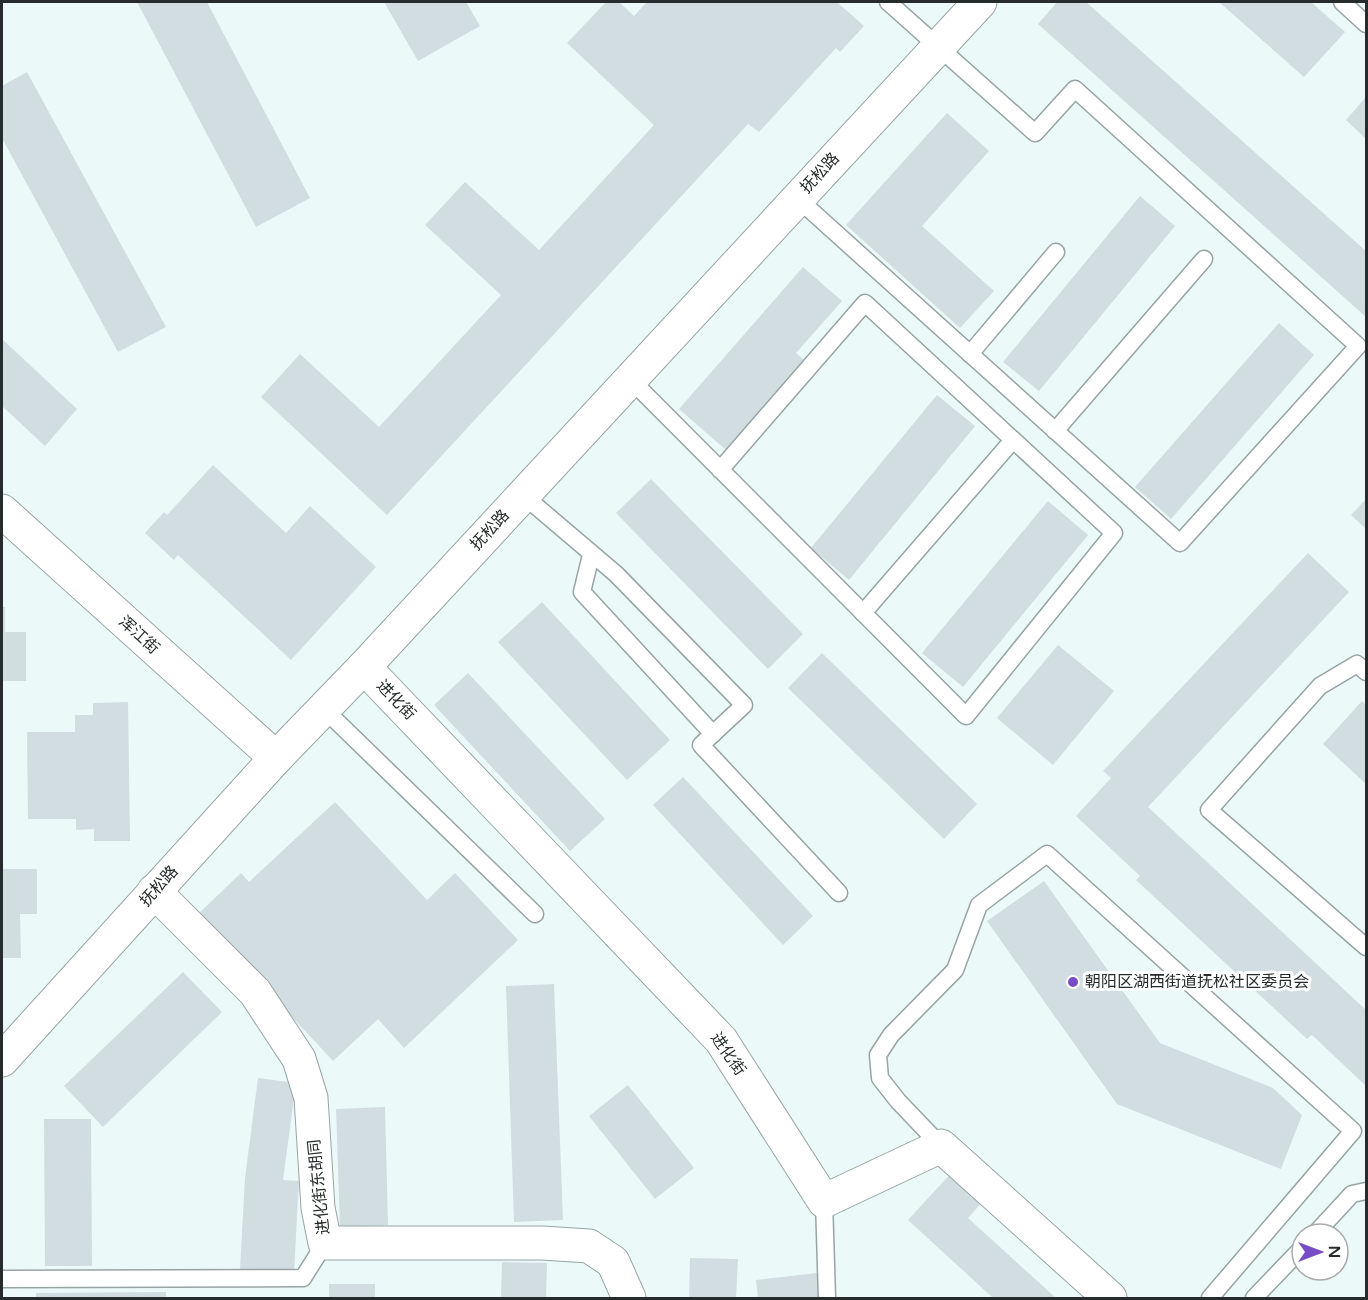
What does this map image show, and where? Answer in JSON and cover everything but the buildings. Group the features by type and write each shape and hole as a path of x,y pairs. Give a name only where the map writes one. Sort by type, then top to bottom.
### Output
{"street":[{"name":"抚松路","path":"2,1060 276,758 364,667 976,3"},
{"name":"浑江街","path":"2,511 276,758"},
{"name":"进化街","path":"364,667 721,1040 824,1201"},
{"name":"进化街东胡同","path":"154,891 255,992 299,1059 311,1098 318,1208 326,1243 542,1243 589,1246 613,1262 629,1299"},
{"path":"824,1201 941,1146 1110,1299"}],"lane":[{"path":"797,198 1180,543 1358,346 1075,89 1035,133 888,2"},
{"path":"1341,2 1366,24"},
{"path":"970,354 1056,252"},
{"path":"1055,431 1204,259"},
{"path":"630,380 720,470 966,716 1114,533 865,303 720,470"},
{"path":"863,613 1013,440"},
{"path":"523,495 616,574 744,705 701,745 839,893"},
{"path":"591,555 582,592 712,734"},
{"path":"1363,664 1320,686 1209,810 1366,947"},
{"path":"324,709 535,914"},
{"path":"941,1146 898,1101 880,1078 878,1055 891,1035 955,970 979,905 1047,854 1353,1131 1210,1299"},
{"path":"1326,1222 1352,1194 1366,1191"},
{"path":"824,1201 827,1299"},
{"path":"2,1279 303,1278 326,1243"},
{"path":"1254,1299 1290,1261"}],"place":[{"name":"朝阳区湖西街道抚松社区委员会","path":"1073,982"}]}
